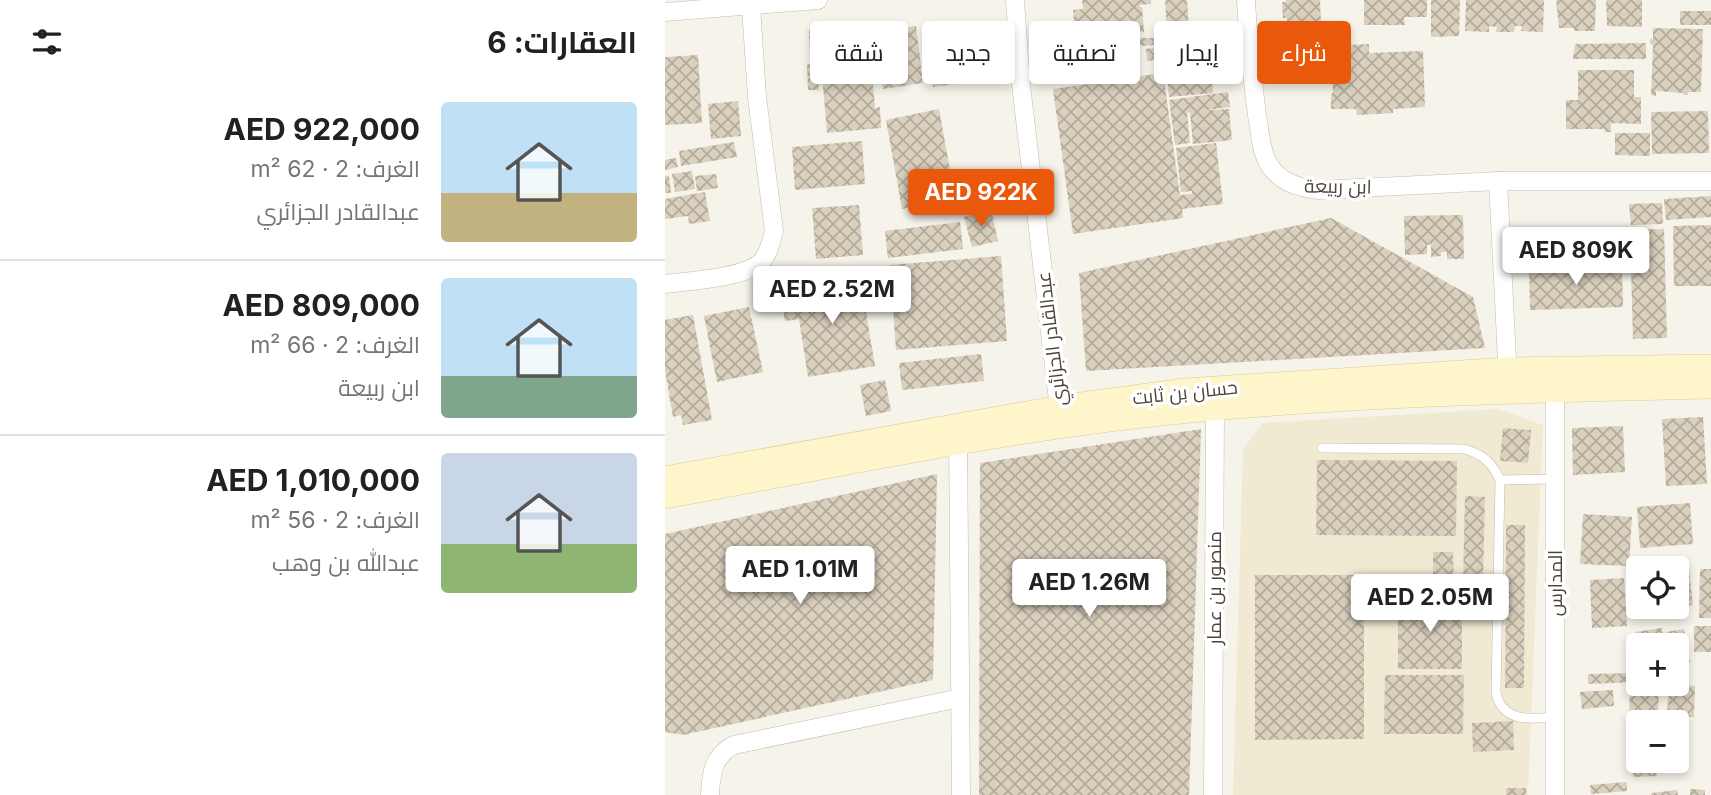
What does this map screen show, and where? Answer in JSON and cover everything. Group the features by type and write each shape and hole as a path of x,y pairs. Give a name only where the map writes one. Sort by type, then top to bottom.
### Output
{"street":[{"path":"665,12 694,5 751,7 818,0"},
{"name":"عبدالقادر الجزائري","path":"1015,0 1021,85 1060,417"},
{"name":"ابن ربيعة","path":"1247,0 1249,61 1262,147 1269,164 1283,180 1300,188 1319,190 1498,181 1711,181"},
{"path":"665,284 745,272 761,262 774,231 757,97 751,7"},
{"path":"1498,181 1508,380"},
{"name":"حسان بن ثابت","path":"1555,380 1711,366"},
{"name":"حسان بن ثابت","path":"1060,417 1215,408 1508,380"},
{"name":"حسان بن ثابت","path":"665,478 958,435 1227,386 1555,380 1711,387"},
{"name":"المدارس","path":"1555,380 1555,795"},
{"name":"منصور بن عمار","path":"1213,795 1215,408 1216,400 1227,386"},
{"path":"958,435 961,795"},
{"name":"حسان بن ثابت","path":"665,497 958,435"},
{"path":"710,795 713,766 719,756 734,745 960,698"}],"lane":[{"path":"1322,448 1464,449 1476,452 1495,468 1500,480 1496,693 1502,708 1515,717 1555,717"},
{"path":"1500,480 1555,479"}],"shaded area":[{"path":"1498,409 1543,425 1528,795 1233,795 1243,449 1263,423"}],"building":[{"path":"1082,0 1151,0 1151,4 1139,5 1142,7 1144,32 1140,32 1140,21 1074,21 1073,10 1083,9"},
{"path":"1165,0 1187,0 1188,21 1166,21"},
{"path":"1320,0 1321,21 1287,21 1287,18 1283,18 1282,2"},
{"path":"1364,0 1427,0 1427,17 1404,17 1405,25 1364,25"},
{"path":"1431,0 1460,0 1459,36 1431,37"},
{"path":"1466,0 1544,0 1543,32 1521,31 1522,26 1515,26 1514,32 1496,32 1497,27 1489,26 1489,32 1465,31"},
{"path":"1556,0 1596,0 1595,31 1559,28"},
{"path":"1606,0 1642,0 1642,27 1607,26"},
{"path":"1680,11 1711,11 1711,25 1680,25"},
{"path":"916,26 922,83 883,89 882,84 908,84 908,27"},
{"path":"1653,28 1703,29 1701,92 1688,92 1688,95 1684,95 1656,91 1656,96 1651,95 1653,45 1650,44 1650,39 1653,39"},
{"path":"1140,38 1154,38 1154,45 1140,46"},
{"path":"1646,43 1646,59 1573,59 1575,44"},
{"path":"1369,44 1369,53 1423,51 1425,107 1393,109 1393,113 1357,115 1356,109 1331,109 1333,84 1351,84 1351,45"},
{"path":"1154,48 1154,60 1147,61 1146,49"},
{"path":"698,55 702,123 665,125 665,57"},
{"path":"807,64 810,64 810,84 819,84 819,90 808,90"},
{"path":"1578,70 1634,70 1634,97 1641,97 1641,124 1611,123 1611,132 1604,132 1605,129 1566,129 1566,100 1578,100"},
{"path":"1154,74 1154,84 1165,84 1180,195 1192,194 1192,191 1181,192 1176,148 1216,143 1223,204 1182,209 1183,218 1073,234 1053,89 1087,84 1140,84 1140,76"},
{"path":"823,84 873,84 875,108 880,107 881,128 827,133"},
{"path":"933,84 955,84 933,87"},
{"path":"1168,84 1212,84 1213,93 1169,97"},
{"path":"1228,92 1230,107 1200,111 1229,109 1232,140 1193,144 1190,112 1187,113 1190,143 1175,145 1169,100"},
{"path":"738,101 741,136 711,139 708,104"},
{"path":"939,109 955,198 902,209 886,120"},
{"path":"1708,111 1709,153 1652,154 1651,112"},
{"path":"1615,133 1650,133 1650,156 1615,155"},
{"path":"862,141 865,184 795,190 792,147"},
{"path":"734,142 737,157 681,166 679,151"},
{"path":"676,158 678,167 665,170 665,160"},
{"path":"692,171 695,189 675,192 672,174"},
{"path":"716,174 718,188 697,191 695,176"},
{"path":"665,176 669,176 671,193 665,193"},
{"path":"705,192 710,221 689,224 688,216 665,219 665,199"},
{"path":"1711,196 1711,217 1666,220 1664,199"},
{"path":"1662,203 1663,224 1631,225 1629,204"},
{"path":"859,205 863,255 816,259 812,208"},
{"path":"991,210 998,241 972,247 964,217"},
{"path":"1463,215 1464,259 1447,259 1447,252 1431,257 1431,244 1427,245 1427,254 1405,255 1404,216"},
{"path":"1331,218 1473,297 1485,348 1086,371 1079,273"},
{"path":"960,222 963,249 888,258 885,231"},
{"path":"1711,225 1711,286 1674,286 1673,226"},
{"path":"1664,229 1667,338 1633,339 1630,230"},
{"path":"1599,230 1596,260 1581,260 1581,256 1558,257 1558,262 1536,263 1536,259 1520,259 1520,247 1524,247 1524,232"},
{"path":"1602,239 1623,240 1622,253 1601,253"},
{"path":"1001,256 1007,341 896,350 890,265"},
{"path":"1622,264 1623,307 1530,310 1529,268"},
{"path":"860,276 875,366 808,377 799,319 785,321 783,309 789,309 785,289"},
{"path":"749,307 763,372 717,382 704,316"},
{"path":"693,315 712,420 683,425 681,415 673,417 665,370 665,320"},
{"path":"981,354 984,381 902,390 899,363"},
{"path":"885,380 891,411 866,416 860,385"},
{"path":"1703,417 1707,484 1666,486 1662,419"},
{"path":"1623,426 1625,472 1573,475 1572,428"},
{"path":"1503,428 1531,430 1528,463 1500,461"},
{"path":"1201,429 1189,795 979,795 980,463"},
{"path":"1317,460 1457,461 1456,536 1316,535"},
{"path":"937,474 933,680 683,735 665,732 665,534"},
{"path":"1465,496 1485,497 1483,581 1463,581"},
{"path":"1690,503 1693,544 1640,548 1637,507"},
{"path":"1583,514 1632,517 1630,556 1626,556 1626,566 1580,564"},
{"path":"1506,525 1525,525 1524,688 1505,688"},
{"path":"1433,552 1453,552 1454,591 1433,591"},
{"path":"1700,569 1711,569 1711,618 1699,618"},
{"path":"1689,570 1693,605 1689,606"},
{"path":"1255,575 1364,575 1364,739 1255,740"},
{"path":"1624,578 1627,626 1592,628 1590,580"},
{"path":"1462,598 1462,669 1398,669 1398,599"},
{"path":"1694,626 1711,626 1711,652 1694,652"},
{"path":"1662,628 1663,633 1635,633"},
{"path":"1684,629 1685,633 1666,633"},
{"path":"1626,673 1626,682 1588,684 1588,674"},
{"path":"1385,675 1464,675 1463,734 1384,734"},
{"path":"1689,686 1695,686 1694,717 1689,717 1689,710 1667,710 1668,696 1689,696"},
{"path":"1613,690 1614,706 1582,709 1580,692"},
{"path":"1630,696 1659,696 1658,710 1629,710"},
{"path":"1513,721 1514,750 1473,752 1472,723"},
{"path":"1633,773 1657,773 1657,776 1633,777"},
{"path":"1627,782 1627,791 1591,794 1590,785"},
{"path":"1506,788 1526,788 1526,795 1506,795"},
{"path":"1690,789 1705,790 1705,795 1690,795"},
{"path":"1677,790 1678,795 1651,795 1651,793"}]}
